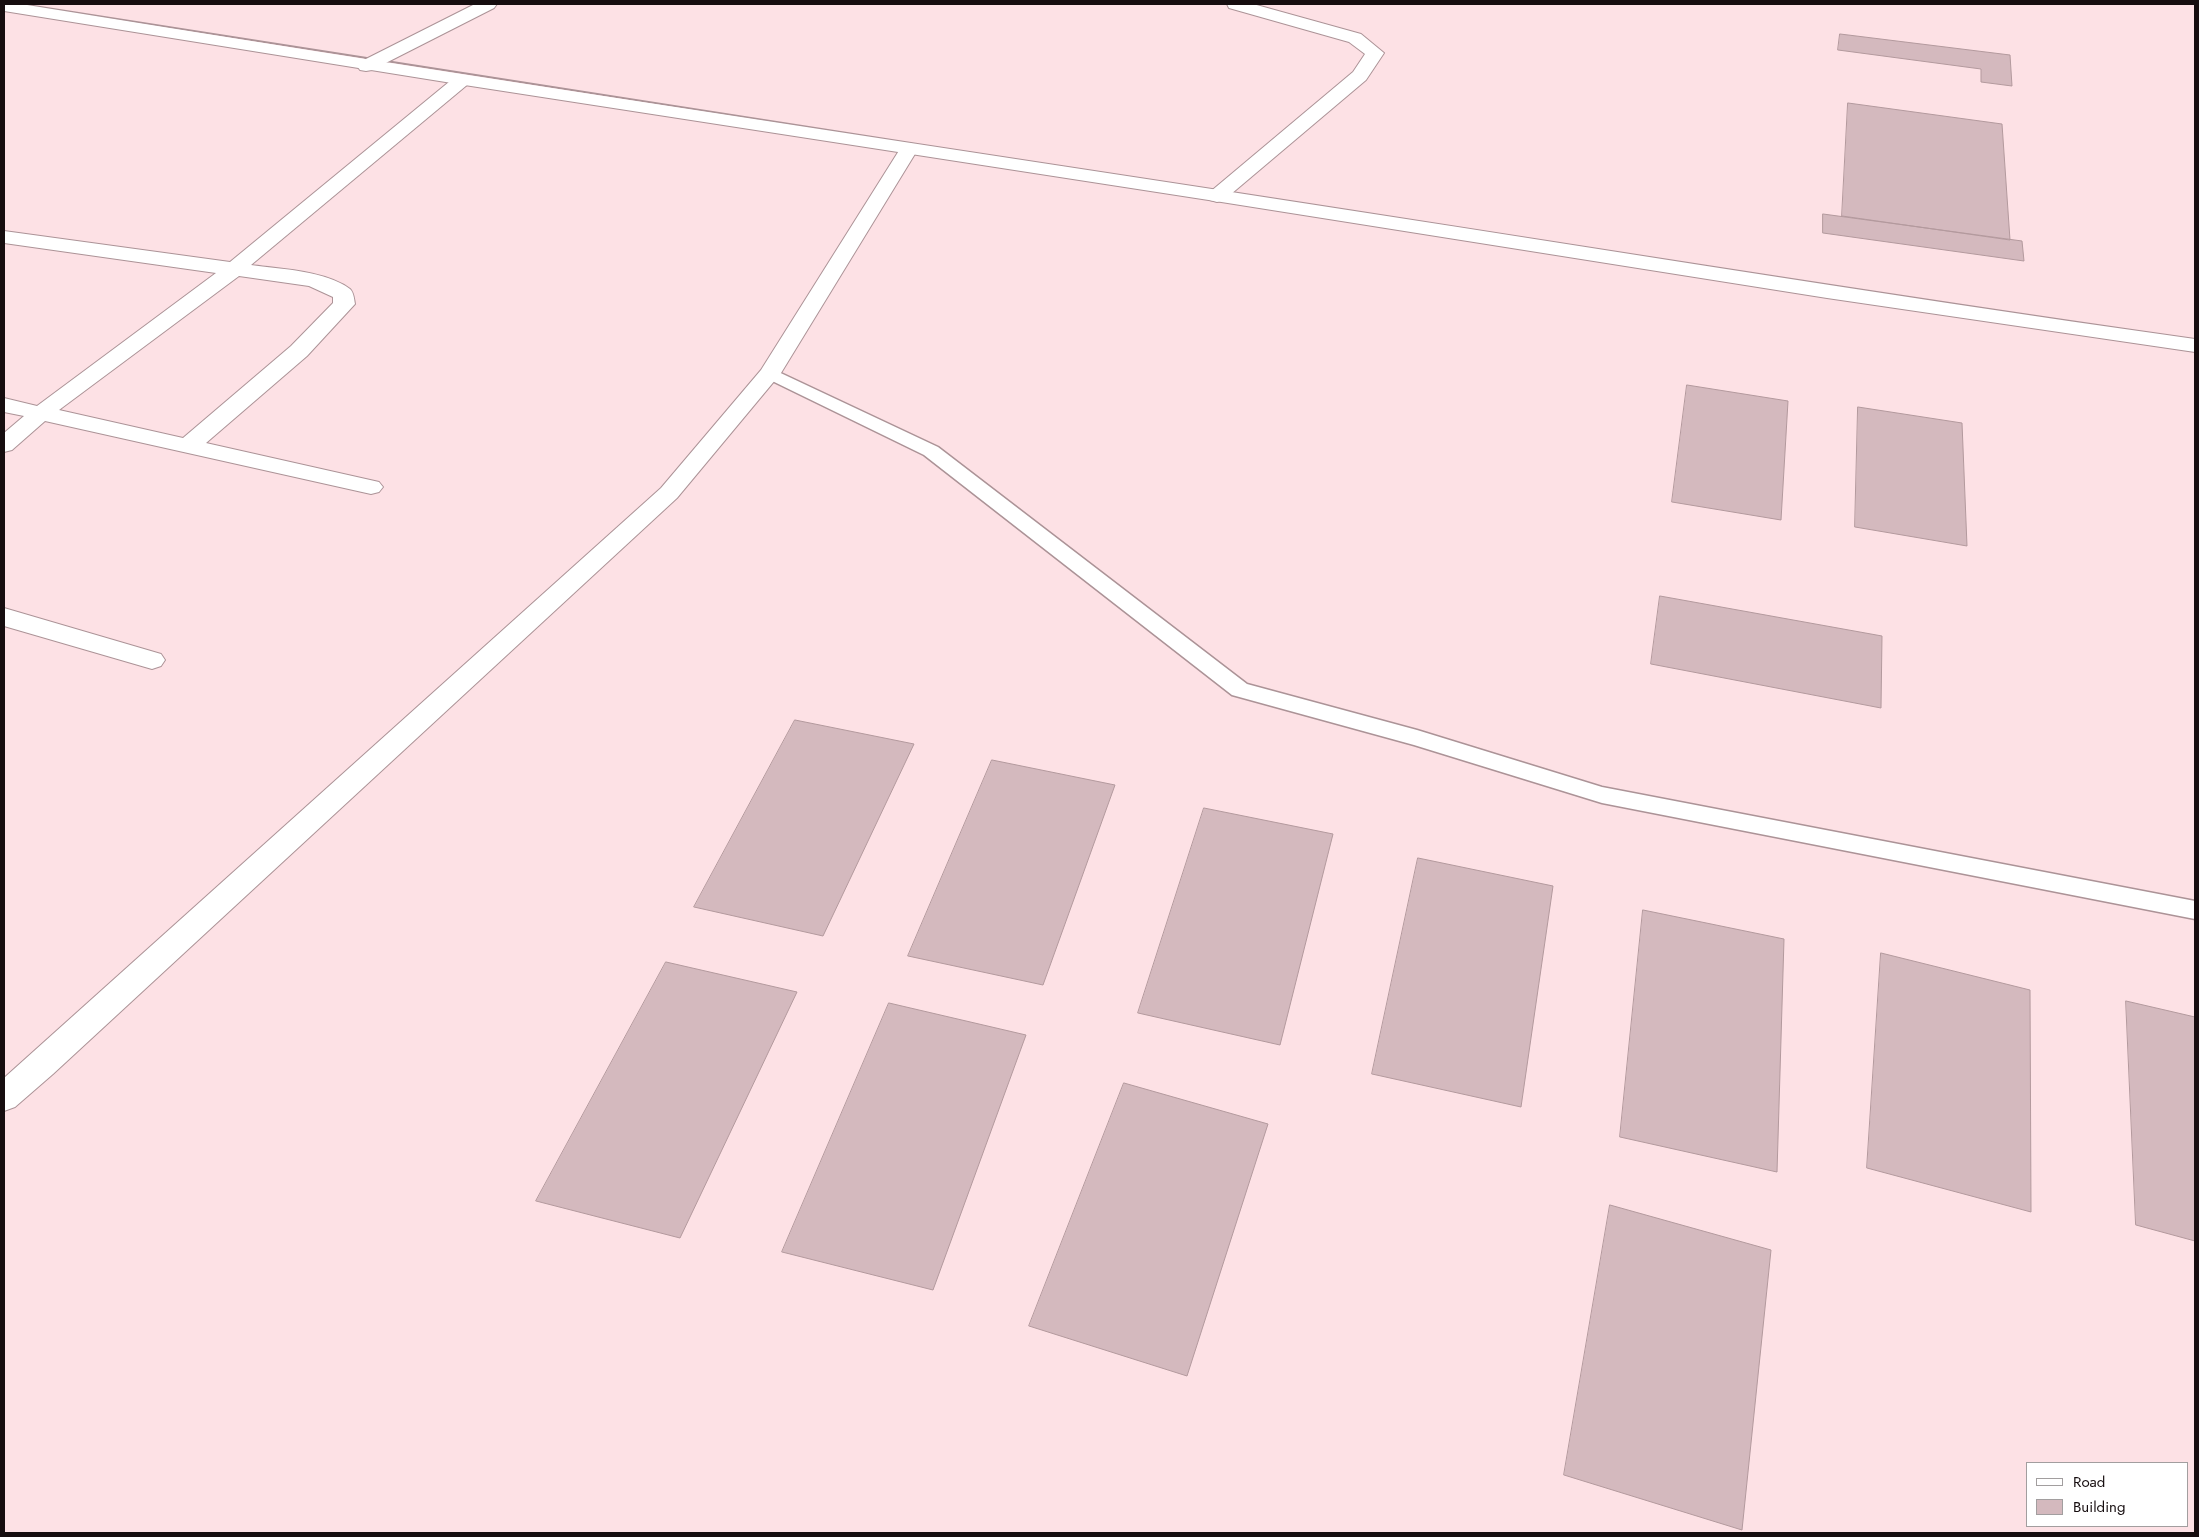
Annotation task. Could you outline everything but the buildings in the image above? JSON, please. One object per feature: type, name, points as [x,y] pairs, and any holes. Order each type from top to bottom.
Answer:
[{"type":"main road","points":[[366,66],[488,4]]},
{"type":"main road","points":[[1217,196],[1360,76],[1375,53],[1355,38],[1236,4]]},
{"type":"main road","points":[[4,6],[461,81],[1217,196],[2002,319],[2195,346]]},
{"type":"main road","points":[[4,445],[40,414],[233,270],[461,81]]},
{"type":"main road","points":[[4,1097],[57,1052],[668,493],[770,373],[908,149]]},
{"type":"main road","points":[[4,237],[314,280],[343,294],[344,304],[299,352],[188,446]]},
{"type":"main road","points":[[4,405],[371,487]]},
{"type":"main road","points":[[4,617],[152,660]]},
{"type":"lane","points":[[770,373],[930,451],[1240,690],[1417,738],[1602,795],[2195,910]]}]
